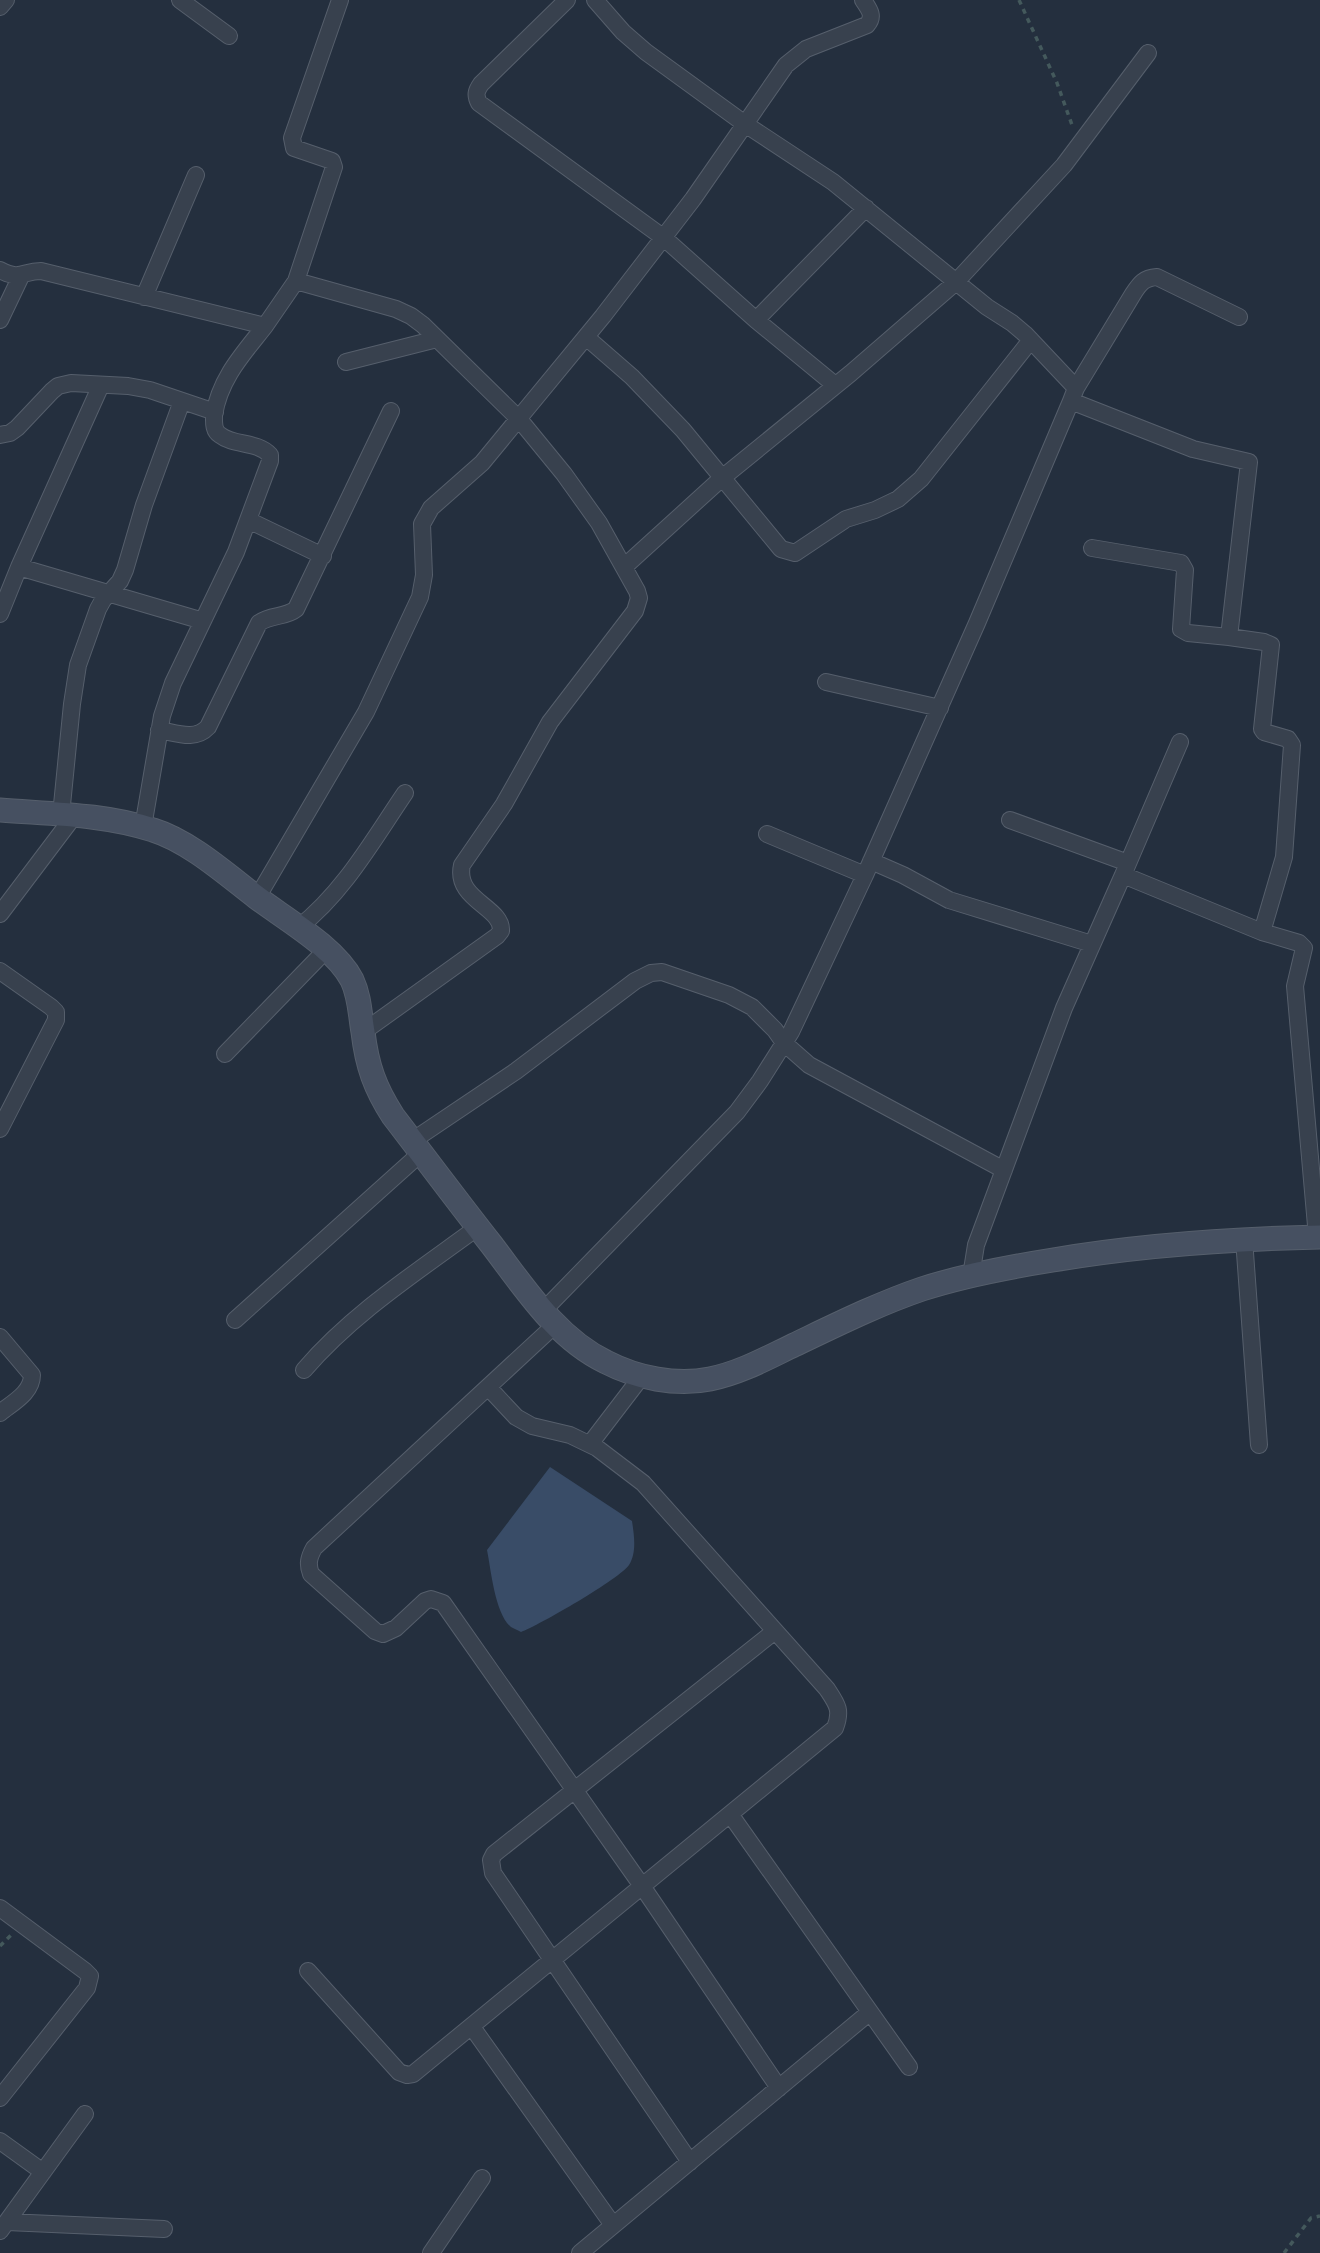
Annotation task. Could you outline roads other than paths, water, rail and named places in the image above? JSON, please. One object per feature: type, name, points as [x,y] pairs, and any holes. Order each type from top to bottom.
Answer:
[{"type":"street","points":[[0,7],[6,0]]},
{"type":"street","points":[[180,0],[229,36]]},
{"type":"street","points":[[143,827],[159,730],[173,683],[236,552],[270,461],[270,455],[262,448],[219,435],[214,428],[215,412],[223,381],[296,281],[334,166],[332,161],[326,158],[294,148],[292,138],[340,0]]},
{"type":"street","points":[[567,0],[481,84],[476,97],[486,108],[664,238],[756,320],[835,385]]},
{"type":"street","points":[[595,0],[638,45],[745,124],[833,182],[987,307],[1012,323],[1031,340],[1074,394],[1193,449],[1249,463],[1229,637]]},
{"type":"street","points":[[257,898],[366,712],[416,606],[423,586],[422,524],[431,508],[482,463],[586,337],[664,238],[786,65],[806,49],[867,25],[872,18],[863,0]]},
{"type":"street","points":[[624,567],[722,478],[956,282],[1064,164],[1148,53]]},
{"type":"street","points":[[144,297],[196,176]]},
{"type":"street","points":[[756,320],[866,208]]},
{"type":"street","points":[[0,270],[14,276],[41,271],[265,326]]},
{"type":"street","points":[[0,320],[21,276]]},
{"type":"street","points":[[779,2088],[642,1886],[443,1603],[431,1599],[425,1601],[396,1628],[383,1634],[375,1631],[312,1574],[309,1557],[314,1548],[488,1387],[737,1112],[784,1044],[940,708],[1074,394],[1140,284],[1148,278],[1157,277],[1239,317]]},
{"type":"street","points":[[296,281],[396,309],[411,316],[437,339],[519,419],[564,474],[599,523],[639,598],[635,611],[550,722],[504,804],[462,865],[460,874],[464,887],[500,922],[502,927],[498,936],[363,1032]]},
{"type":"street","points":[[586,337],[659,404],[683,430],[781,549],[795,553],[846,519],[898,499],[921,479],[1031,340]]},
{"type":"street","points":[[346,362],[437,339]]},
{"type":"street","points":[[0,435],[17,429],[58,386],[71,383],[128,386],[215,412]]},
{"type":"street","points":[[1,611],[101,385]]},
{"type":"street","points":[[0,914],[67,815],[72,704],[78,665],[97,609],[120,581],[125,570],[148,492],[182,401]]},
{"type":"street","points":[[159,730],[190,736],[202,733],[208,727],[260,623],[267,617],[290,614],[296,609],[391,411]]},
{"type":"street","points":[[248,520],[323,556]]},
{"type":"street","points":[[1092,548],[1181,563],[1185,570],[1181,629],[1188,633],[1271,645],[1262,729],[1288,739],[1292,745],[1284,857],[1262,932]]},
{"type":"street","points":[[19,567],[203,621]]},
{"type":"street","points":[[826,682],[940,708]]},
{"type":"street","points":[[971,1276],[976,1245],[1064,1008],[1180,743]]},
{"type":"street","points":[[298,928],[340,889],[405,793]]},
{"type":"street","points":[[0,810],[117,821],[155,830],[189,848],[326,950],[352,979],[360,1003],[369,1067],[377,1092],[549,1317],[578,1345],[606,1362],[642,1376],[677,1381],[709,1380],[739,1371],[847,1319],[923,1289],[997,1269],[1099,1252],[1212,1240],[1318,1237],[1295,986],[1304,948],[1300,943],[1262,932],[1010,820]]},
{"type":"street","points":[[767,834],[868,867],[903,874],[949,900],[1091,944]]},
{"type":"street","points":[[225,1054],[326,950]]},
{"type":"street","points":[[0,971],[51,1007],[56,1020],[0,1129]]},
{"type":"street","points":[[235,1320],[417,1147],[635,981],[652,973],[673,974],[741,1001],[765,1018],[784,1044],[810,1065],[1004,1170]]},
{"type":"street","points":[[304,1370],[350,1323],[478,1227]]},
{"type":"street","points":[[1244,1239],[1259,1445]]},
{"type":"street","points":[[0,1337],[32,1375],[32,1383],[27,1390],[0,1413]]},
{"type":"street","points":[[590,1444],[642,1376]]},
{"type":"street","points":[[308,1971],[398,2072],[407,2075],[419,2071],[835,1728],[840,1715],[837,1703],[827,1689],[643,1483],[590,1444],[570,1434],[531,1426],[516,1417],[488,1387]]},
{"type":"street","points":[[690,2162],[493,1873],[491,1860],[494,1854],[775,1631]]},
{"type":"street","points":[[730,1814],[909,2067]]},
{"type":"street","points":[[0,1908],[90,1976],[87,1988],[0,2098]]},
{"type":"street","points":[[580,2253],[870,2012]]},
{"type":"street","points":[[472,2027],[614,2225]]},
{"type":"street","points":[[4,2227],[85,2114]]},
{"type":"street","points":[[0,2141],[43,2172]]},
{"type":"street","points":[[431,2253],[482,2178]]},
{"type":"street","points":[[4,2227],[164,2229]]},
{"type":"water","points":[[550,1467],[632,1521],[633,1555],[629,1565],[611,1580],[561,1612],[521,1632],[511,1627],[501,1612],[494,1591],[487,1550]]}]
